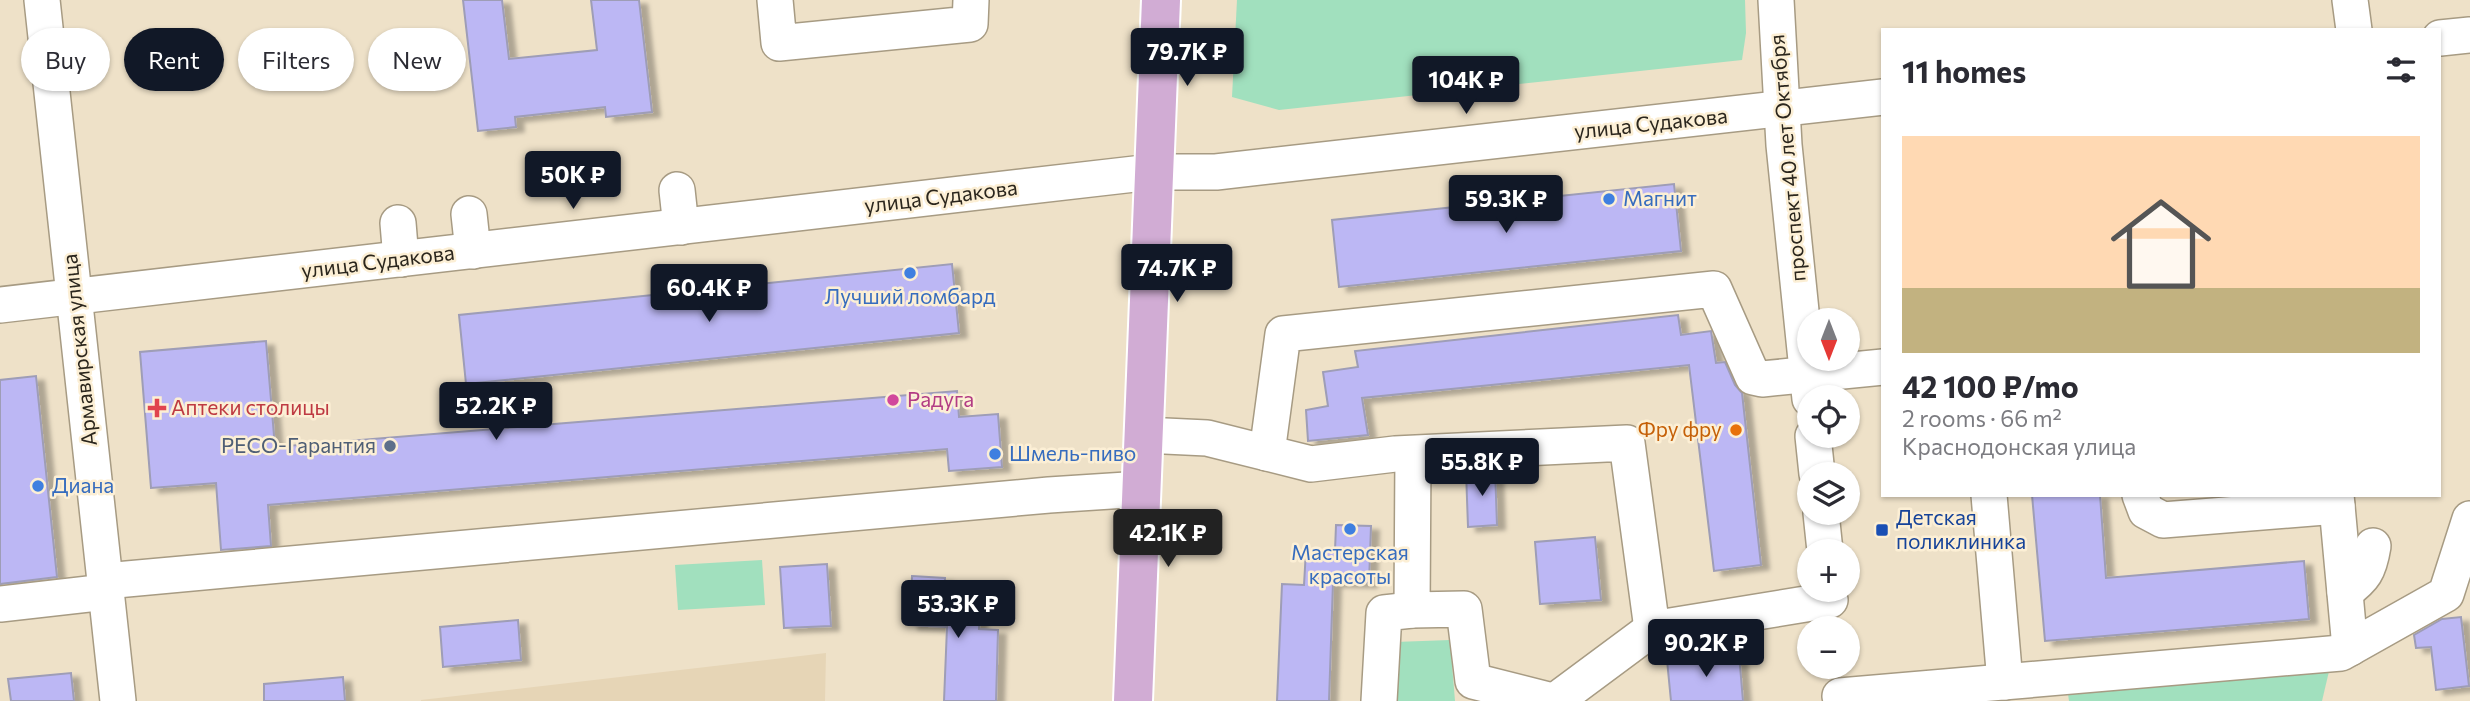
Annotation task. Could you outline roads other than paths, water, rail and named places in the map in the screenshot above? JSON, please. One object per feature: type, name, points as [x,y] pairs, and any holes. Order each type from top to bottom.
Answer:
[{"type":"main road","points":[[1133,701],[1152,172],[1161,0]]},
{"type":"street","name":"Армавирская улица","points":[[43,0],[118,701]]},
{"type":"street","points":[[775,0],[779,43],[970,24],[971,0]]},
{"type":"street","name":"проспект 40 лет Октября","points":[[1776,0],[1784,145],[1808,385]]},
{"type":"street","points":[[2350,0],[2354,28]]},
{"type":"street","points":[[2441,38],[2470,35]]},
{"type":"street","name":"улица Судакова","points":[[0,305],[1152,172],[1216,173],[1881,97]]},
{"type":"street","points":[[677,190],[681,227]]},
{"type":"street","points":[[469,214],[473,251]]},
{"type":"street","points":[[398,223],[401,259]]},
{"type":"street","points":[[1267,453],[1283,334],[1714,289],[1753,377],[1797,385]]},
{"type":"street","points":[[1816,385],[1881,368]]},
{"type":"street","points":[[1144,435],[1207,438],[1311,464],[1413,454],[1627,443],[1652,628]]},
{"type":"street","points":[[1412,610],[1413,454]]},
{"type":"street","points":[[0,604],[106,586],[1049,495],[1142,489]]},
{"type":"street","points":[[1989,497],[2005,682]]},
{"type":"street","points":[[2141,497],[2146,511],[2163,520],[2337,501],[2350,648]]},
{"type":"street","points":[[1839,688],[2005,682],[2341,653],[2446,594],[2470,519]]},
{"type":"street","points":[[2345,592],[2366,573],[2372,546]]},
{"type":"street","points":[[1379,701],[1384,613],[1464,608],[1473,681],[1553,701],[1652,628],[1830,606]]},
{"type":"place","name":"Магнит","points":[[1609,199]]},
{"type":"place","name":"Лучший ломбард","points":[[910,273]]},
{"type":"place","name":"Радуга","points":[[893,400]]},
{"type":"place","name":"Аптеки столицы","points":[[157,408]]},
{"type":"place","name":"Фру фру","points":[[1736,430]]},
{"type":"place","name":"РЕСО-Гарантия","points":[[390,446]]},
{"type":"place","name":"Шмель-пиво","points":[[995,454]]},
{"type":"place","name":"Диана","points":[[38,486]]},
{"type":"place","name":"Мастерская красоты","points":[[1350,529]]},
{"type":"place","name":"Детская поликлиника","points":[[1882,530]]}]
